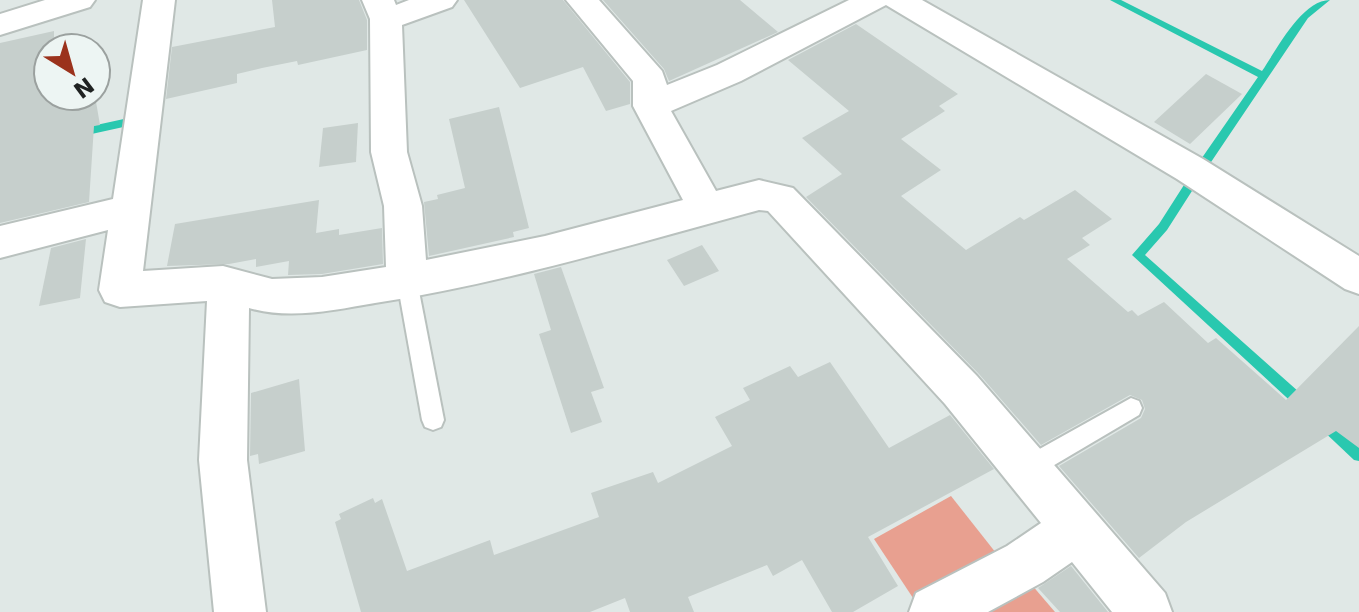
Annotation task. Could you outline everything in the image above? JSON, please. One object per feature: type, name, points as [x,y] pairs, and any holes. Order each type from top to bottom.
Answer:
[{"type":"street","points":[[0,25],[79,0]]},
{"type":"street","points":[[407,281],[403,206],[389,152],[382,10],[441,0]]},
{"type":"street","points":[[582,0],[650,79],[651,106],[707,210]]},
{"type":"street","points":[[651,106],[729,73],[874,0]]},
{"type":"street","points":[[899,0],[1353,263]]},
{"type":"street","points":[[166,1],[128,210],[120,290],[229,284],[272,297],[322,294],[407,281],[545,252],[759,195],[779,198],[961,390],[1146,612]]},
{"type":"street","points":[[0,242],[128,210]]},
{"type":"street","points":[[229,284],[223,460],[240,612]]},
{"type":"street","points":[[935,612],[1025,564],[1076,529]]},
{"type":"lane","points":[[407,281],[433,420]]},
{"type":"lane","points":[[1026,469],[1131,408]]},
{"type":"shaded area","points":[[951,496],[996,553],[913,598],[874,539]]},
{"type":"shaded area","points":[[1025,577],[1055,612],[963,612]]},
{"type":"building","points":[[272,0],[359,0],[367,20],[367,50],[237,74],[237,83],[166,99],[172,47],[275,27]]},
{"type":"building","points":[[464,0],[563,0],[630,82],[630,104],[606,111],[583,67],[520,88]]},
{"type":"building","points":[[603,0],[740,0],[778,32],[669,81],[664,69]]},
{"type":"building","points":[[856,24],[958,94],[939,106],[945,111],[901,139],[941,170],[901,196],[966,250],[1020,217],[1024,220],[1075,190],[1112,219],[1082,238],[1090,245],[1067,259],[1128,312],[1132,310],[1138,316],[1164,302],[1208,343],[1216,338],[1286,400],[1359,326],[1359,448],[1336,431],[1186,522],[1139,558],[1059,466],[1141,418],[1145,409],[1142,400],[1130,395],[1041,445],[979,374],[806,197],[842,174],[802,138],[849,111],[788,60]]},
{"type":"building","points":[[32,36],[32,112],[98,112],[100,125],[94,126],[89,202],[0,223],[0,43]]},
{"type":"building","points":[[1206,74],[1242,94],[1190,144],[1154,122]]},
{"type":"building","points":[[499,107],[529,228],[513,232],[514,237],[429,256],[424,202],[438,199],[437,195],[465,188],[449,119]]},
{"type":"building","points":[[358,123],[356,162],[319,167],[323,128]]},
{"type":"building","points":[[319,200],[316,233],[339,229],[339,235],[382,228],[383,264],[322,274],[288,275],[289,261],[256,267],[256,259],[229,264],[167,266],[175,224]]},
{"type":"building","points":[[86,239],[80,298],[39,306],[51,248]]},
{"type":"building","points":[[702,245],[719,271],[684,286],[667,260]]},
{"type":"building","points":[[561,267],[604,388],[591,392],[602,422],[571,433],[539,334],[551,330],[534,274]]},
{"type":"building","points":[[830,362],[889,448],[950,415],[994,469],[868,537],[898,586],[853,612],[832,612],[802,560],[773,576],[767,565],[688,597],[694,612],[630,612],[625,598],[590,612],[361,612],[335,522],[341,519],[339,514],[373,498],[375,503],[382,499],[407,571],[490,540],[494,555],[599,517],[591,493],[653,472],[658,483],[732,446],[715,417],[750,400],[743,388],[790,366],[798,377]]},
{"type":"building","points":[[299,379],[305,451],[259,464],[258,454],[250,456],[251,393]]},
{"type":"building","points":[[1071,566],[1108,612],[1060,612],[1038,588]]},
{"type":"waterway","points":[[1114,0],[1264,76]]},
{"type":"waterway","points":[[1264,76],[1305,16],[1326,0]]},
{"type":"waterway","points":[[1201,168],[1264,76]]},
{"type":"waterway","points":[[78,133],[133,121]]},
{"type":"waterway","points":[[1195,177],[1163,227],[1138,255],[1303,404]]},
{"type":"waterway","points":[[1323,422],[1359,455]]}]
